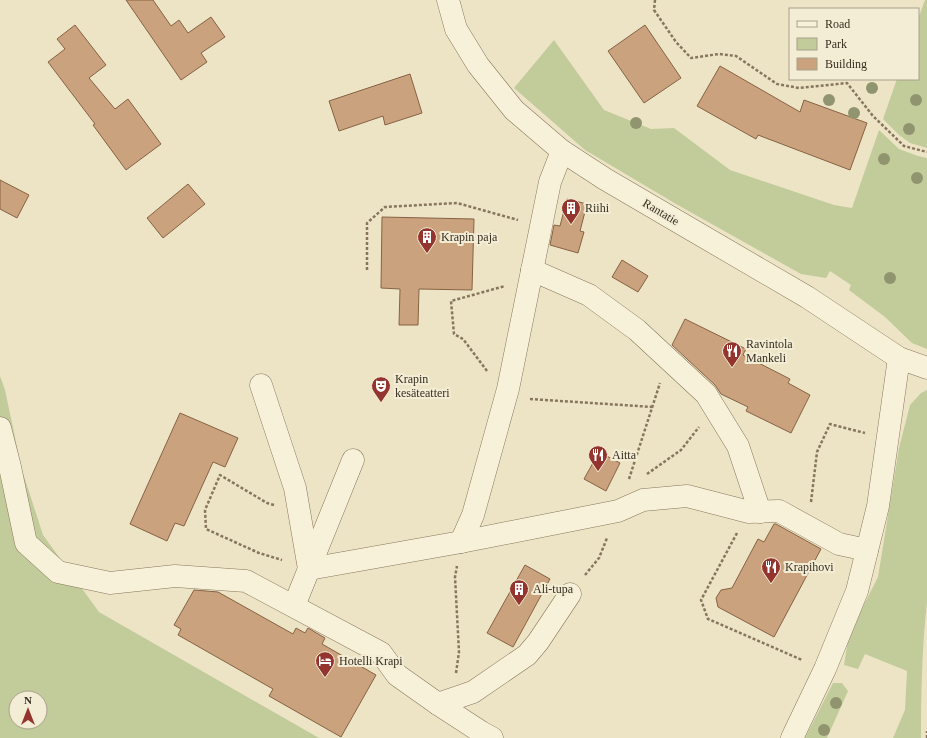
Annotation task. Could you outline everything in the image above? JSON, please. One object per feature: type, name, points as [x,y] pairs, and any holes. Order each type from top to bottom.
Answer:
[{"type":"street","name":"Rantatie","points":[[448,0],[456,29],[478,64],[514,110],[562,151],[692,230],[807,297],[900,358],[927,368]]},
{"type":"street","points":[[461,542],[473,515],[507,393],[550,182],[562,151]]},
{"type":"street","points":[[531,274],[589,296],[637,330],[706,394],[738,446],[754,512]]},
{"type":"street","points":[[792,738],[825,669],[858,591],[878,506],[900,358]]},
{"type":"street","points":[[261,385],[295,488],[309,569]]},
{"type":"street","points":[[0,428],[26,543],[58,572],[110,583],[176,576],[246,581],[381,653],[397,675],[445,701],[481,732],[492,738]]},
{"type":"street","points":[[294,606],[353,460]]},
{"type":"street","points":[[309,569],[618,512],[643,500],[687,496],[754,512],[779,512],[839,544],[867,550]]},
{"type":"street","points":[[445,701],[473,692],[526,655],[538,642],[570,594]]},
{"type":"path","points":[[655,0],[654,10],[676,42],[691,58],[719,54],[736,56],[777,84],[799,88],[847,83],[873,116],[904,146],[927,152]]},
{"type":"path","points":[[367,270],[366,223],[385,207],[457,203],[541,227]]},
{"type":"path","points":[[531,274],[451,302],[454,334],[463,340],[494,380],[507,393],[653,407]]},
{"type":"path","points":[[643,477],[681,450],[714,408]]},
{"type":"path","points":[[808,527],[817,452],[830,424],[888,438]]},
{"type":"path","points":[[299,513],[267,503],[220,475],[205,510],[206,529],[259,553],[309,569]]},
{"type":"path","points":[[629,478],[636,478]]},
{"type":"path","points":[[754,512],[701,600],[708,620],[825,669]]},
{"type":"path","points":[[445,701],[459,652],[455,577],[461,542]]},
{"type":"path","points":[[927,732],[927,738]]},
{"type":"green space","points":[[925,0],[927,0],[927,148],[910,143],[899,135],[883,119],[897,80],[919,80],[919,16]]},
{"type":"green space","points":[[554,40],[604,110],[651,129],[674,128],[730,170],[834,205],[852,208],[879,130],[899,149],[927,158],[927,349],[912,343],[885,317],[849,290],[851,285],[830,271],[826,278],[801,274],[676,204],[585,150],[514,88]]},
{"type":"green space","points":[[0,376],[5,390],[22,470],[43,535],[99,612],[319,738],[0,738]]},
{"type":"green space","points":[[927,390],[927,602],[922,670],[921,738],[893,738],[905,710],[907,671],[865,654],[858,669],[844,665],[849,634],[878,577],[899,448],[910,405],[921,393]]},
{"type":"green space","points":[[833,683],[842,683],[848,691],[827,738],[805,738]]},
{"type":"building","points":[[126,0],[153,0],[171,26],[179,20],[188,33],[211,17],[225,37],[201,53],[207,62],[181,80]]},
{"type":"building","points":[[75,25],[106,65],[89,78],[115,109],[128,99],[161,144],[126,170],[93,125],[95,124],[48,62],[65,49],[57,39]]},
{"type":"building","points":[[645,25],[681,78],[644,103],[608,51]]},
{"type":"building","points":[[720,66],[800,112],[804,100],[867,123],[850,170],[758,135],[756,139],[697,106]]},
{"type":"building","points":[[410,74],[422,113],[385,125],[383,116],[339,131],[329,101]]},
{"type":"building","points":[[0,180],[29,195],[17,218],[0,209]]},
{"type":"building","points":[[188,184],[205,204],[163,238],[147,218]]},
{"type":"building","name":"Riihi","points":[[567,199],[587,204],[580,231],[584,232],[578,253],[550,245],[554,225],[560,226]]},
{"type":"building","name":"Krapin paja","points":[[382,217],[474,219],[472,290],[419,289],[418,325],[399,325],[400,289],[381,288]]},
{"type":"building","points":[[622,260],[648,276],[638,292],[612,277]]},
{"type":"building","name":"Ravintola Mankeli","points":[[685,319],[746,349],[743,355],[790,379],[788,383],[810,395],[791,433],[746,411],[748,407],[721,394],[715,385],[672,345]]},
{"type":"building","points":[[180,413],[238,438],[225,467],[213,462],[184,526],[175,523],[167,541],[130,524]]},
{"type":"building","points":[[599,452],[620,463],[606,491],[584,479]]},
{"type":"building","points":[[774,524],[821,549],[774,637],[718,607],[716,598],[721,590],[732,588],[758,539],[764,542]]},
{"type":"building","name":"Ali-tupa","points":[[525,565],[550,579],[513,647],[487,633]]},
{"type":"building","points":[[194,590],[218,592],[293,634],[296,628],[305,633],[308,628],[325,638],[322,644],[376,675],[341,737],[269,696],[273,689],[178,635],[181,629],[174,625]]},
{"type":"place","name":"Riihi","points":[[571,225]]},
{"type":"place","name":"Krapin paja","points":[[427,254]]},
{"type":"place","name":"Ravintola Mankeli","points":[[732,368]]},
{"type":"place","name":"Krapin kesäteatteri","points":[[381,403]]},
{"type":"place","name":"Aitta","points":[[598,472]]},
{"type":"place","name":"Krapihovi","points":[[771,584]]},
{"type":"place","name":"Ali-tupa","points":[[519,606]]},
{"type":"place","name":"Hotelli Krapi","points":[[325,678]]}]
